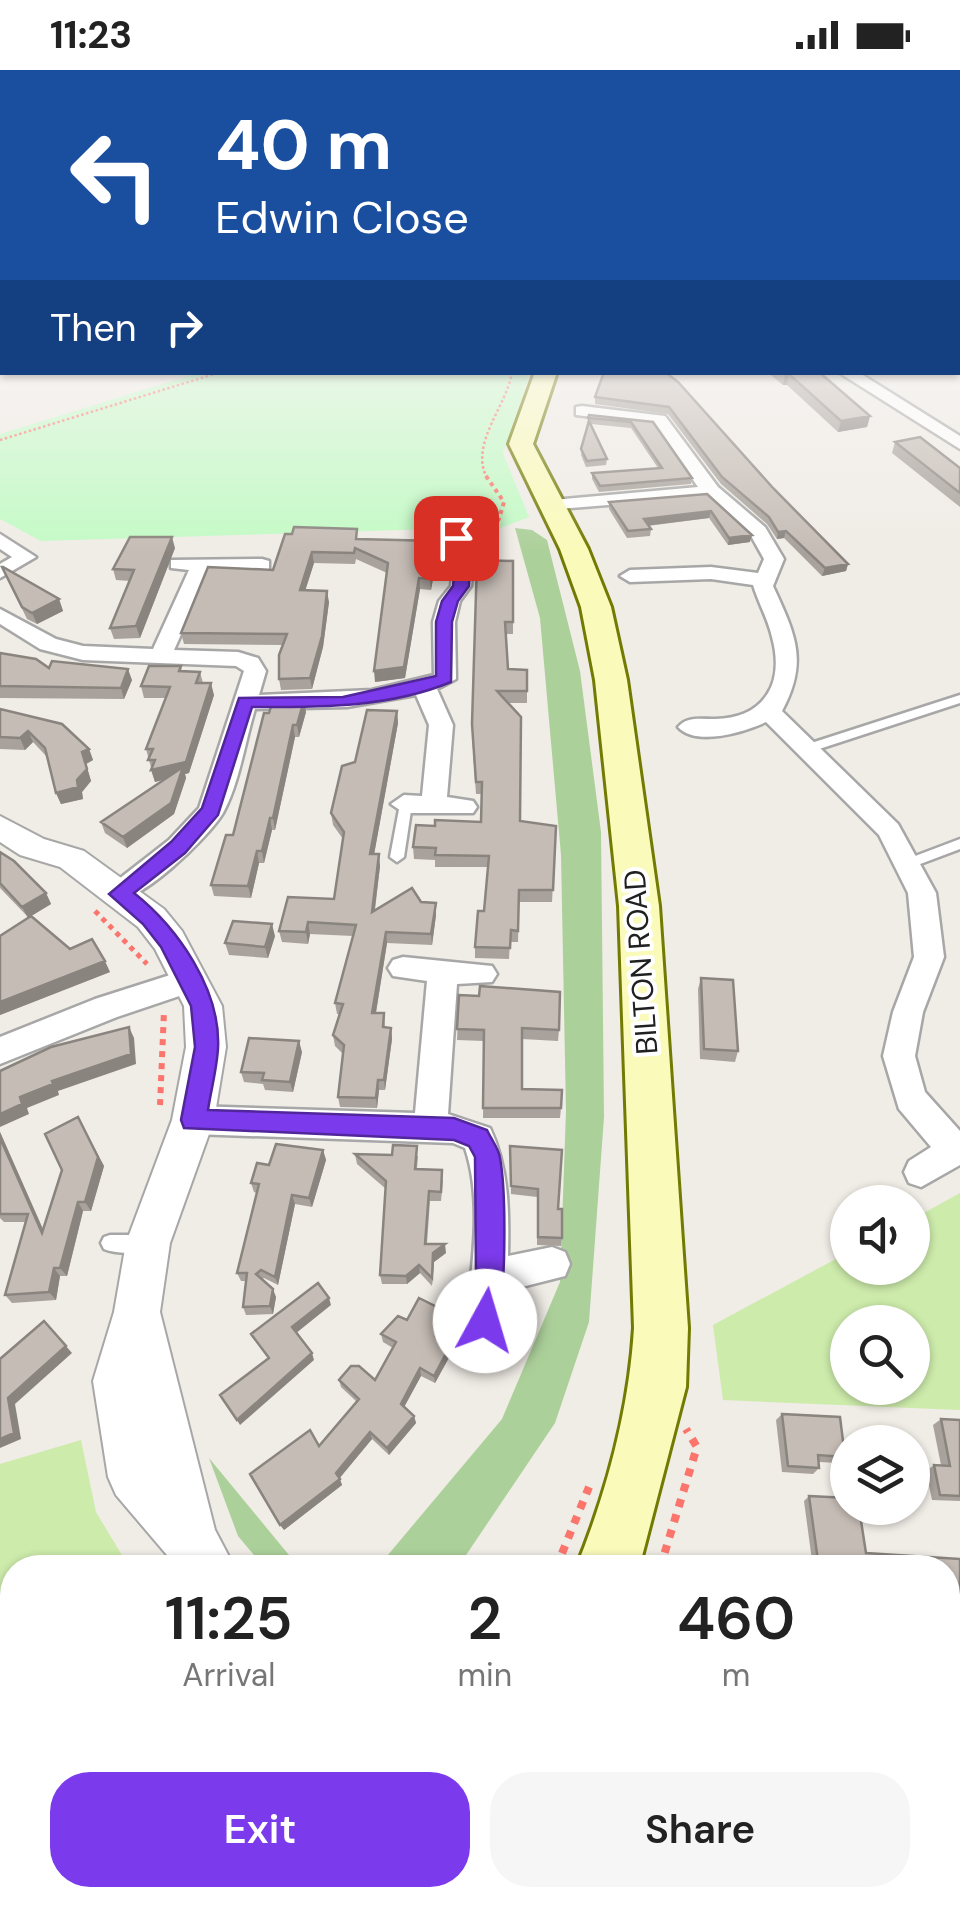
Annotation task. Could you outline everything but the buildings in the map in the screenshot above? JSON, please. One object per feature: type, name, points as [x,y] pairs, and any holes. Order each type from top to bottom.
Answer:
[{"type":"main road","name":"BILTON ROAD","points":[[543,382],[521,444],[574,549],[596,606],[611,680],[639,906],[661,1328],[658,1386],[612,1555]]},
{"type":"street","points":[[861,382],[960,444]]},
{"type":"street","points":[[581,411],[659,420],[711,492],[758,531],[774,560],[763,586],[788,645],[789,667],[781,694],[769,712],[736,726],[690,727]]},
{"type":"street","points":[[553,506],[711,492]]},
{"type":"street","points":[[0,540],[26,557],[0,572]]},
{"type":"street","points":[[245,702],[343,702],[424,687],[445,679],[444,622],[450,601],[461,586],[463,565],[475,547]]},
{"type":"street","points":[[178,564],[262,566]]},
{"type":"street","points":[[161,656],[202,565]]},
{"type":"street","points":[[628,576],[711,573],[766,580]]},
{"type":"street","points":[[0,615],[48,644],[82,653],[238,659],[250,663],[254,670],[211,810],[178,848],[120,894]]},
{"type":"street","points":[[424,687],[440,725],[434,805]]},
{"type":"street","points":[[769,712],[889,830],[922,893],[930,957],[908,1012],[900,1056],[911,1099],[957,1148],[921,1172]]},
{"type":"street","points":[[405,804],[464,807]]},
{"type":"street","points":[[0,827],[32,847],[72,859],[151,918],[192,980],[203,1006],[206,1047],[193,1120],[129,1243],[138,1312],[117,1381],[134,1477],[200,1554]]},
{"type":"street","points":[[403,968],[482,974]]},
{"type":"street","points":[[430,1128],[444,970]]},
{"type":"street","points":[[0,1052],[106,1008],[192,980]]},
{"type":"street","points":[[193,1120],[454,1129],[478,1138],[488,1156],[490,1277],[485,1321]]},
{"type":"street","points":[[490,1277],[552,1264]]},
{"type":"lane","points":[[806,749],[960,700]]},
{"type":"lane","points":[[398,856],[405,804]]},
{"type":"lane","points":[[907,864],[960,844]]},
{"type":"path","points":[[0,440],[190,382]]},
{"type":"path","points":[[475,547],[499,520],[504,502],[483,471],[483,457],[486,436],[509,400],[511,382]]},
{"type":"green space","points":[[170,382],[527,382],[503,453],[529,517],[498,529],[481,545],[435,529],[41,541],[0,519],[0,434]]},
{"type":"green space","points":[[515,528],[532,530],[547,540],[580,671],[601,832],[604,1117],[589,1322],[555,1423],[466,1555],[388,1555],[502,1419],[560,1282],[566,1111],[561,855],[540,618]]},
{"type":"green space","points":[[960,1193],[960,1410],[842,1405],[930,1405],[930,1305],[830,1305],[830,1405],[723,1400],[713,1325],[830,1262],[830,1285],[930,1285],[930,1210]]},
{"type":"green space","points":[[81,1440],[96,1512],[122,1555],[0,1555],[0,1464]]},
{"type":"green space","points":[[209,1458],[289,1555],[254,1555],[238,1536]]},
{"type":"route","points":[[456,538],[474,549],[463,565],[461,586],[450,601],[444,622],[445,679],[424,687],[343,702],[245,702],[211,810],[178,848],[120,894],[151,918],[169,942],[203,1006],[206,1047],[193,1120],[454,1129],[478,1138],[488,1156],[490,1277],[485,1321]]}]
